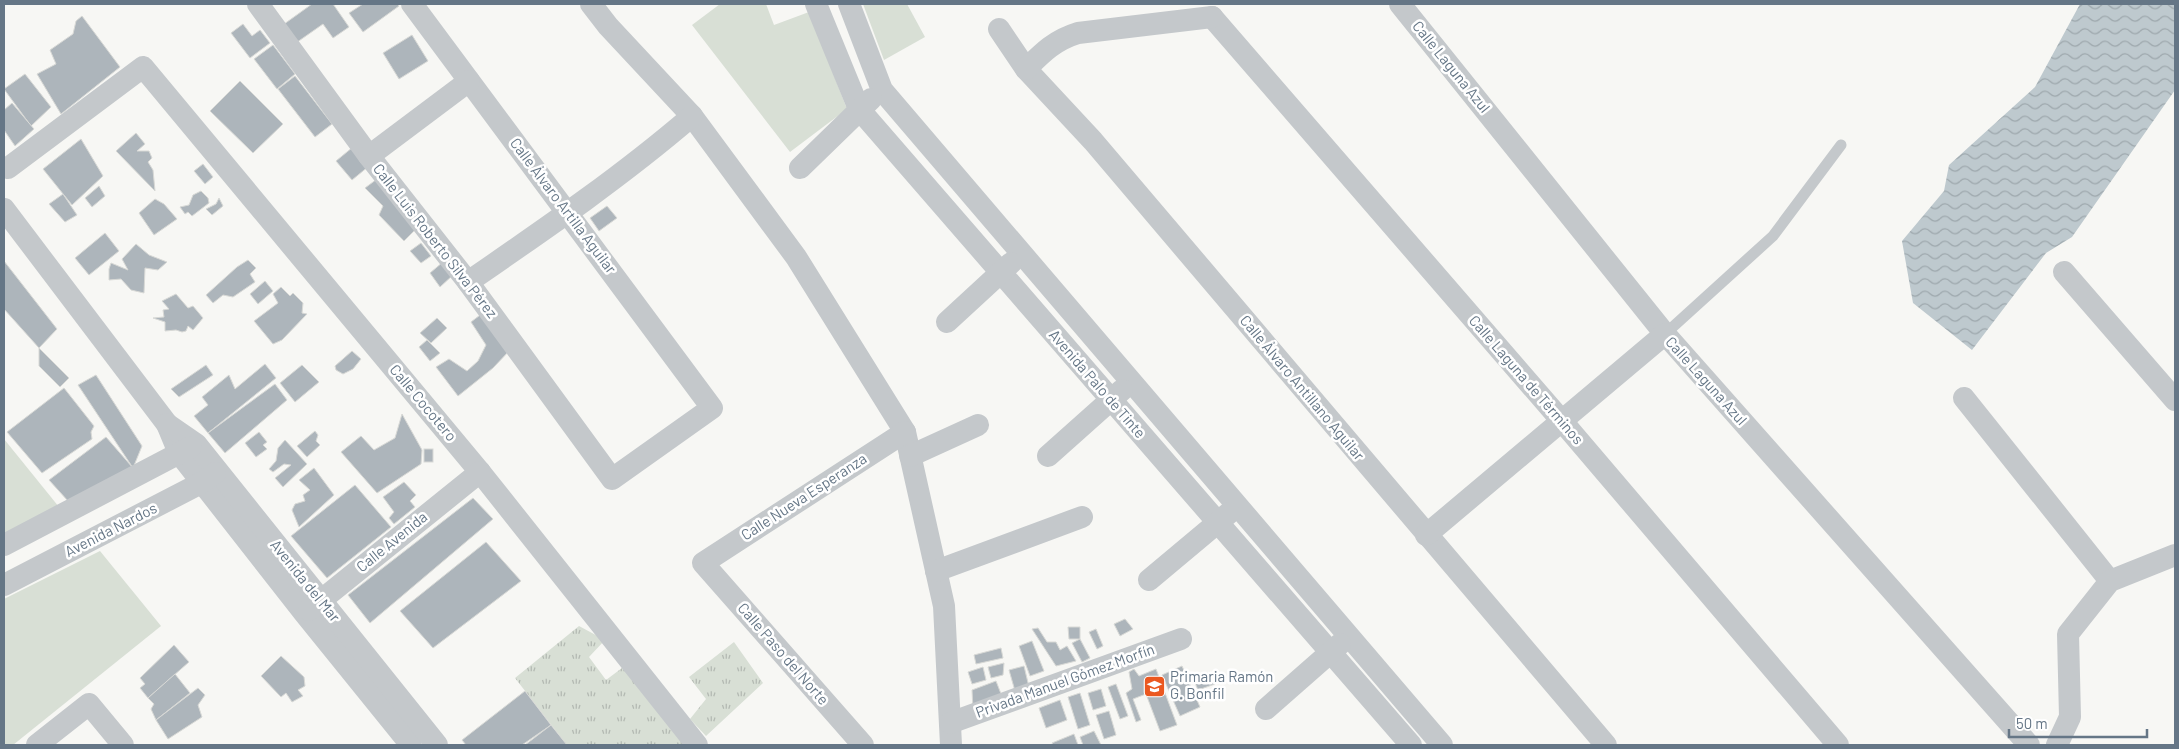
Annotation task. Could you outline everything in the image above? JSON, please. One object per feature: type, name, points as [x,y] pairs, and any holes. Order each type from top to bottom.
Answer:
[{"type":"street","name":"Calle Luis Roberto Silva Pérez","points":[[258,4],[369,156],[468,282],[612,479]]},
{"type":"street","name":"Calle Álvaro Artilla Aguilar","points":[[412,4],[712,408],[612,479]]},
{"type":"street","points":[[591,4],[608,26],[692,116],[796,257],[905,432],[944,606],[951,745]]},
{"type":"street","name":"Avenida Palo de Tinte","points":[[816,4],[859,109],[1410,745]]},
{"type":"street","name":"Avenida Palo de Tinte","points":[[849,4],[882,90],[1020,254],[1442,745]]},
{"type":"street","name":"Calle Laguna Azul","points":[[1400,4],[1665,334],[2029,745]]},
{"type":"street","points":[[1026,69],[1049,46],[1063,38],[1078,33],[1216,10]]},
{"type":"street","name":"Calle Laguna de Términos","points":[[1216,10],[1561,420],[1838,745]]},
{"type":"street","name":"Calle Álvaro Antillano Aguilar","points":[[999,29],[1026,69],[1093,140],[1606,745]]},
{"type":"street","name":"Calle Cocotero","points":[[8,168],[143,67],[480,472],[696,745]]},
{"type":"street","points":[[369,156],[469,81]]},
{"type":"street","points":[[800,168],[859,109],[882,90]]},
{"type":"street","points":[[468,282],[569,213],[637,163],[692,116]]},
{"type":"street","name":"Avenida del Mar","points":[[4,209],[167,424],[313,608],[411,745]]},
{"type":"street","points":[[947,322],[1020,254]]},
{"type":"street","points":[[2064,272],[2175,400]]},
{"type":"street","points":[[1426,535],[1665,334]]},
{"type":"street","points":[[1048,456],[1130,382]]},
{"type":"street","points":[[1964,398],[2110,581]]},
{"type":"street","points":[[910,456],[978,425]]},
{"type":"street","name":"Calle Nueva Esperanza","points":[[703,563],[905,432]]},
{"type":"street","points":[[4,545],[188,449]]},
{"type":"street","name":"Calle Avenida","points":[[313,608],[480,472]]},
{"type":"street","name":"Avenida Nardos","points":[[4,585],[210,477]]},
{"type":"street","points":[[1149,580],[1236,506]]},
{"type":"street","points":[[936,572],[1082,517]]},
{"type":"street","points":[[2057,745],[2070,717],[2068,634],[2110,581],[2175,555]]},
{"type":"street","name":"Calle Paso del Norte","points":[[703,563],[863,745]]},
{"type":"street","name":"Avenida del Mar","points":[[313,608],[437,745]]},
{"type":"street","points":[[1266,709],[1348,636]]},
{"type":"street","name":"Privada Manuel Gómez Morfín","points":[[950,723],[1180,639]]},
{"type":"street","points":[[37,745],[89,704],[123,745]]},
{"type":"lane","points":[[1665,334],[1773,236],[1841,145]]},
{"type":"green space","points":[[720,4],[766,4],[774,25],[809,12],[847,109],[790,152],[692,25]]},
{"type":"green space","points":[[863,4],[907,4],[925,37],[884,60]]},
{"type":"green space","points":[[4,439],[59,507],[4,536]]},
{"type":"green space","points":[[100,551],[161,626],[13,745],[4,745],[4,599]]},
{"type":"green space","points":[[579,626],[605,640],[589,657],[606,680],[626,665],[687,745],[567,745],[515,678]]},
{"type":"green space","points":[[734,642],[763,683],[706,736],[690,719],[706,699],[689,677]]},
{"type":"water","points":[[2080,4],[2175,4],[2175,90],[2072,237],[2046,253],[1972,350],[1913,303],[1902,241],[1944,191],[1949,165],[2035,87]]},
{"type":"building","points":[[312,4],[333,4],[349,27],[333,38],[323,24],[293,45],[280,27]]},
{"type":"building","points":[[363,4],[397,4],[399,6],[363,32],[349,13]]},
{"type":"building","points":[[82,16],[120,67],[61,114],[37,74],[56,64],[50,50],[73,34],[76,21]]},
{"type":"building","points":[[243,24],[252,36],[260,30],[270,43],[250,58],[231,33]]},
{"type":"building","points":[[412,35],[428,61],[399,79],[383,53]]},
{"type":"building","points":[[273,45],[295,74],[277,89],[254,59]]},
{"type":"building","points":[[25,74],[51,107],[31,126],[4,89]]},
{"type":"building","points":[[295,76],[332,124],[315,137],[278,89]]},
{"type":"building","points":[[240,81],[283,124],[253,153],[210,111]]},
{"type":"building","points":[[12,103],[34,129],[15,146],[4,130],[4,110]]},
{"type":"building","points":[[136,133],[145,144],[137,151],[149,151],[152,158],[148,162],[153,170],[155,191],[116,151]]},
{"type":"building","points":[[81,139],[103,176],[72,205],[43,169]]},
{"type":"building","points":[[353,147],[369,166],[352,180],[336,161]]},
{"type":"building","points":[[203,164],[213,177],[205,184],[194,171]]},
{"type":"building","points":[[381,176],[416,229],[404,241],[379,215],[383,206],[365,188]]},
{"type":"building","points":[[99,186],[105,196],[92,207],[85,198]]},
{"type":"building","points":[[201,191],[208,198],[209,203],[192,216],[188,212],[185,214],[180,207],[189,205],[193,195]]},
{"type":"building","points":[[63,194],[77,215],[65,222],[49,204]]},
{"type":"building","points":[[219,198],[223,206],[212,215],[206,209],[216,204]]},
{"type":"building","points":[[155,199],[164,204],[177,219],[154,235],[139,213]]},
{"type":"building","points":[[607,206],[617,218],[599,231],[590,218]]},
{"type":"building","points":[[105,233],[119,251],[89,275],[75,258]]},
{"type":"building","points":[[421,243],[431,256],[421,263],[410,251]]},
{"type":"building","points":[[136,244],[149,255],[167,262],[158,270],[145,268],[144,293],[131,290],[121,279],[109,280],[111,263],[128,270],[122,259]]},
{"type":"building","points":[[248,260],[256,268],[250,274],[255,282],[233,297],[223,295],[213,303],[206,295],[237,267]]},
{"type":"building","points":[[4,261],[57,329],[39,348],[4,309]]},
{"type":"building","points":[[443,262],[453,275],[440,287],[430,273]]},
{"type":"building","points":[[265,281],[273,291],[258,304],[250,294]]},
{"type":"building","points":[[281,287],[290,296],[293,293],[303,303],[302,313],[307,314],[282,340],[273,344],[254,321],[278,303],[273,294]]},
{"type":"building","points":[[176,294],[188,308],[193,306],[203,318],[193,330],[188,326],[186,331],[182,332],[176,330],[165,331],[165,322],[153,318],[164,317],[163,310],[169,309],[162,301]]},
{"type":"building","points":[[484,312],[511,349],[493,368],[458,396],[436,367],[449,359],[467,371],[478,361],[486,345],[471,322]]},
{"type":"building","points":[[437,318],[447,328],[431,343],[420,333]]},
{"type":"building","points":[[427,340],[440,353],[430,361],[419,347]]},
{"type":"building","points":[[39,348],[69,378],[60,387],[39,366]]},
{"type":"building","points":[[352,351],[361,359],[353,369],[343,374],[336,370],[335,366]]},
{"type":"building","points":[[265,364],[276,378],[208,433],[194,416],[208,405],[202,397],[229,375],[235,389]]},
{"type":"building","points":[[206,365],[213,375],[179,397],[171,389]]},
{"type":"building","points":[[302,365],[319,382],[295,402],[280,383]]},
{"type":"building","points":[[96,375],[142,446],[133,468],[78,385]]},
{"type":"building","points":[[275,384],[287,400],[225,453],[208,433]]},
{"type":"building","points":[[64,388],[94,426],[91,432],[92,439],[42,473],[7,432]]},
{"type":"building","points":[[402,414],[422,450],[421,464],[377,493],[341,452],[361,436],[374,450],[395,438]]},
{"type":"building","points":[[315,431],[318,435],[316,441],[320,445],[307,457],[297,446]]},
{"type":"building","points":[[259,432],[267,442],[263,445],[267,449],[256,457],[245,443]]},
{"type":"building","points":[[106,437],[133,468],[68,501],[49,480]]},
{"type":"building","points":[[285,440],[307,464],[283,487],[275,478],[291,465],[284,464],[273,472],[269,469],[276,461],[278,448]]},
{"type":"building","points":[[424,449],[433,449],[433,462],[424,462]]},
{"type":"building","points":[[314,468],[334,495],[299,527],[292,510],[295,504],[305,501],[303,495],[310,490],[299,480]]},
{"type":"building","points":[[404,482],[416,495],[410,501],[415,507],[394,524],[389,518],[394,512],[383,497]]},
{"type":"building","points":[[355,485],[391,527],[327,578],[291,536]]},
{"type":"building","points":[[473,498],[493,519],[370,623],[348,595]]},
{"type":"building","points":[[486,542],[521,581],[433,648],[400,611]]},
{"type":"building","points":[[1125,619],[1133,629],[1120,636],[1114,624]]},
{"type":"building","points":[[1068,627],[1080,627],[1080,639],[1069,639]]},
{"type":"building","points":[[1038,628],[1047,642],[1056,642],[1060,650],[1067,646],[1076,661],[1056,666],[1032,629]]},
{"type":"building","points":[[1096,629],[1103,646],[1097,649],[1089,632]]},
{"type":"building","points":[[1080,639],[1090,658],[1082,662],[1072,643]]},
{"type":"building","points":[[1032,641],[1044,671],[1030,676],[1019,646]]},
{"type":"building","points":[[174,645],[189,662],[148,698],[140,688],[145,684],[140,678]]},
{"type":"building","points":[[1001,648],[1003,658],[976,664],[974,655]]},
{"type":"building","points":[[281,656],[304,677],[305,686],[298,690],[303,696],[292,702],[286,693],[281,697],[261,676]]},
{"type":"building","points":[[1004,663],[1003,675],[991,678],[988,667]]},
{"type":"building","points":[[1024,666],[1029,687],[1015,691],[1009,670]]},
{"type":"building","points":[[1182,666],[1200,707],[1180,716],[1162,675]]},
{"type":"building","points":[[983,667],[986,680],[972,684],[968,672]]},
{"type":"building","points":[[1134,669],[1139,676],[1156,669],[1177,725],[1160,731],[1146,694],[1133,699],[1141,720],[1136,722],[1126,693],[1132,689],[1129,672]]},
{"type":"building","points":[[1210,672],[1215,684],[1198,690],[1193,678]]},
{"type":"building","points":[[175,674],[190,693],[156,720],[151,709],[154,704],[148,698]]},
{"type":"building","points":[[996,681],[1003,699],[973,710],[972,690]]},
{"type":"building","points":[[1116,684],[1128,716],[1120,719],[1108,687]]},
{"type":"building","points":[[198,688],[205,695],[198,705],[202,717],[168,739],[156,720]]},
{"type":"building","points":[[1101,689],[1106,706],[1093,710],[1088,693]]},
{"type":"building","points":[[525,691],[551,725],[522,745],[466,745],[462,740]]},
{"type":"building","points":[[1080,693],[1090,725],[1078,729],[1068,697]]},
{"type":"building","points":[[1060,700],[1067,720],[1046,728],[1039,708]]},
{"type":"building","points":[[1109,711],[1116,735],[1104,739],[1096,715]]},
{"type":"building","points":[[551,725],[567,745],[525,745]]},
{"type":"building","points":[[1094,731],[1101,745],[1083,745],[1080,737]]},
{"type":"building","points":[[1074,734],[1078,745],[1053,745],[1052,743]]},
{"type":"place","name":"Primaria Ramón G. Bonfil","points":[[1154,686]]}]
